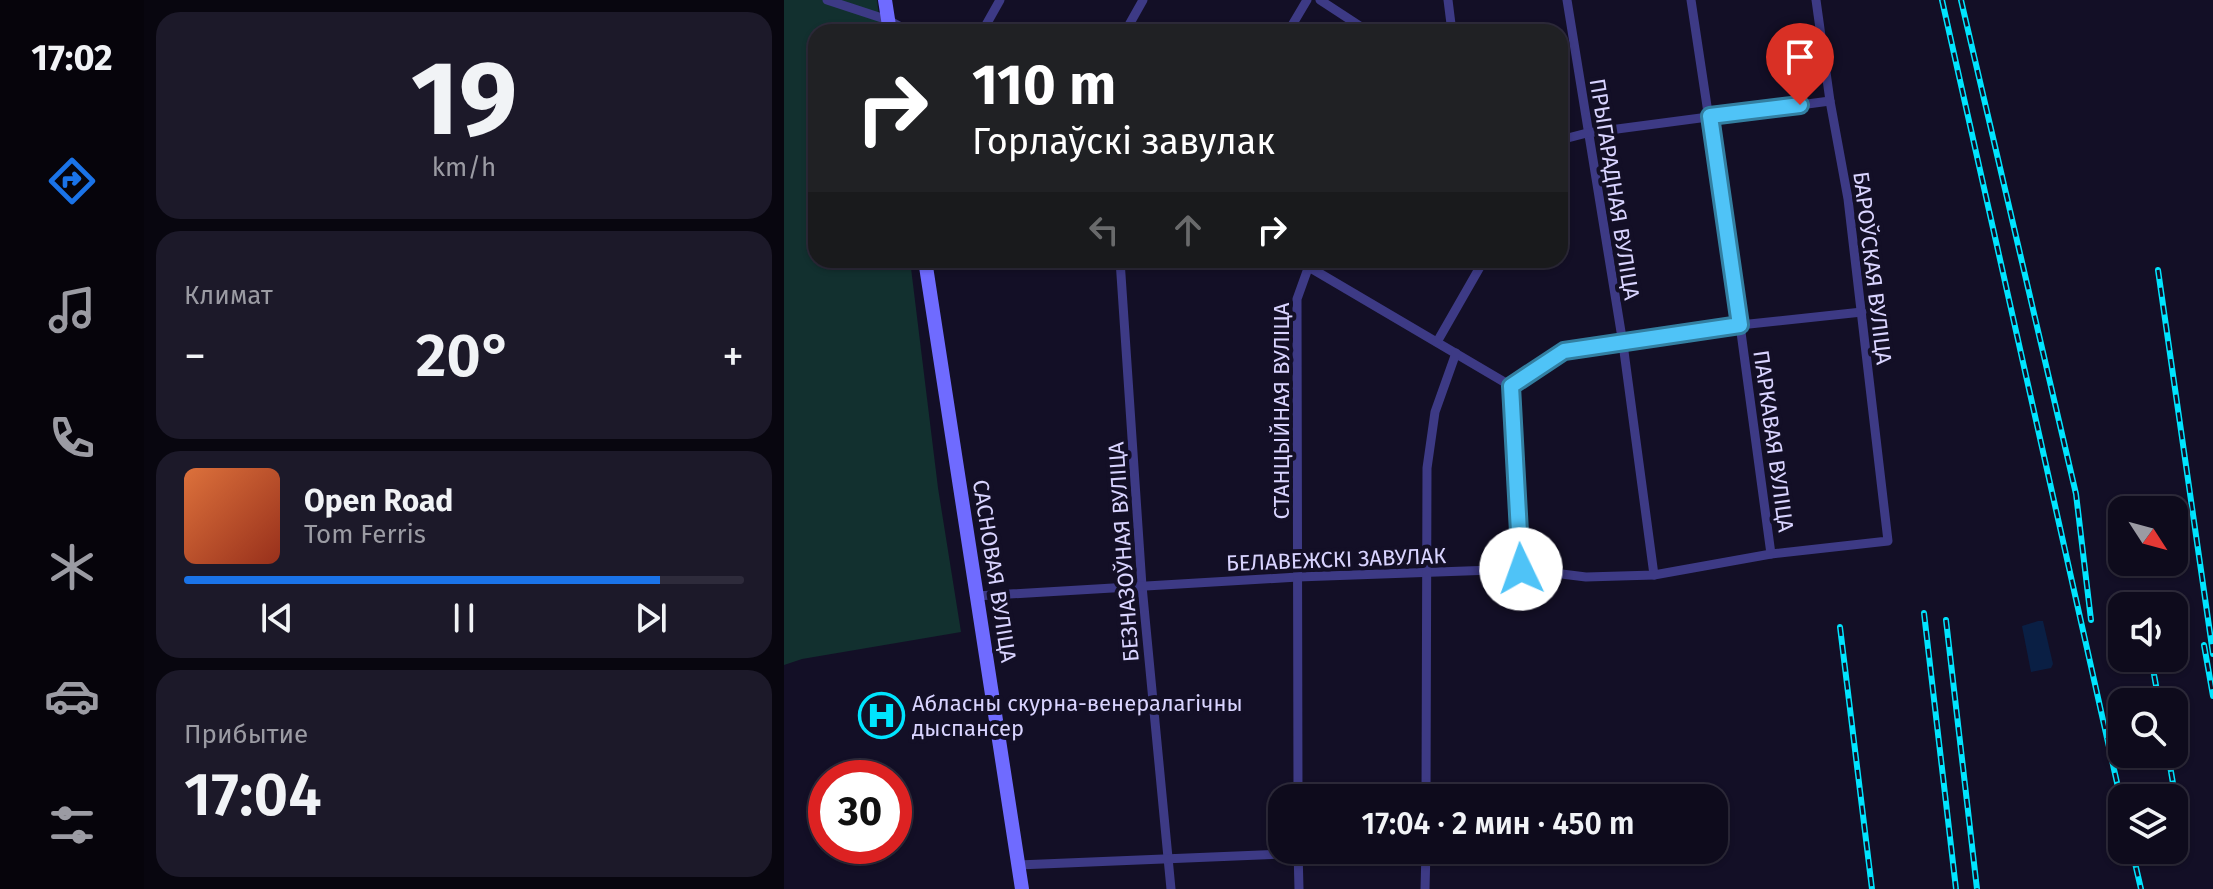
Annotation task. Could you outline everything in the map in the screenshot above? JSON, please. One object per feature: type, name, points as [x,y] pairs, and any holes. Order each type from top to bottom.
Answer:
[{"type":"main road","points":[[885,0],[889,24]]},
{"type":"main road","name":"САСНОВАЯ ВУЛІЦА","points":[[926,268],[1022,889]]},
{"type":"street","points":[[827,0],[884,24]]},
{"type":"street","points":[[986,24],[1000,0]]},
{"type":"street","points":[[1130,24],[1143,0]]},
{"type":"street","points":[[1293,24],[1307,0]]},
{"type":"street","points":[[1320,0],[1357,24]]},
{"type":"street","points":[[1448,0],[1451,24]]},
{"type":"street","name":"ПРЫГАРАДНАЯ ВУЛІЦА","points":[[1567,0],[1623,344],[1654,575]]},
{"type":"street","name":"ПАРКАВАЯ ВУЛІЦА","points":[[1691,0],[1771,554]]},
{"type":"street","name":"БАРОЎСКАЯ ВУЛІЦА","points":[[1816,0],[1848,199],[1888,541]]},
{"type":"street","points":[[1568,138],[1830,101]]},
{"type":"street","name":"БЕЗНАЗОЎНАЯ ВУЛІЦА","points":[[1121,268],[1142,586],[1171,889]]},
{"type":"street","name":"СТАНЦЫЙНАЯ ВУЛІЦА","points":[[1298,784],[1297,299],[1307,268]]},
{"type":"street","points":[[1317,268],[1511,386]]},
{"type":"street","points":[[1437,342],[1479,268]]},
{"type":"street","points":[[1511,386],[1564,351],[1740,325],[1862,312]]},
{"type":"street","points":[[1426,784],[1427,468],[1435,412],[1456,353]]},
{"type":"street","points":[[1511,386],[1521,569]]},
{"type":"street","name":"БЕЛАВЕЖСКІ ЗАВУЛАК","points":[[976,596],[1298,577],[1521,569],[1586,577],[1654,575],[1771,554],[1888,541]]},
{"type":"street","points":[[1018,865],[1268,853]]},
{"type":"street","points":[[1298,864],[1299,889]]},
{"type":"street","points":[[1425,889],[1426,864]]},
{"type":"green space","points":[[784,0],[877,0],[880,24],[808,24],[808,268],[911,268],[938,488],[961,632],[802,659],[784,665]]},
{"type":"water","points":[[2043,621],[2053,664],[2051,668],[2031,672],[2022,626]]},
{"type":"railway","points":[[1942,0],[2117,784]]},
{"type":"railway","points":[[1961,0],[2076,494],[2091,620]]},
{"type":"railway","points":[[2158,270],[2213,654]]},
{"type":"railway","points":[[1924,613],[1956,889]]},
{"type":"railway","points":[[1946,620],[1977,889]]},
{"type":"railway","points":[[1840,627],[1872,889]]},
{"type":"railway","points":[[2204,645],[2213,696]]},
{"type":"railway","points":[[2154,672],[2156,688]]},
{"type":"railway","points":[[2170,768],[2173,784]]},
{"type":"railway","points":[[2135,864],[2141,889]]},
{"type":"place","name":"Абласны скурна-венералагічны дыспансер","points":[[881,716]]},
{"type":"route","points":[[1521,569],[1511,386],[1564,351],[1740,325],[1710,116],[1800,105]]}]
